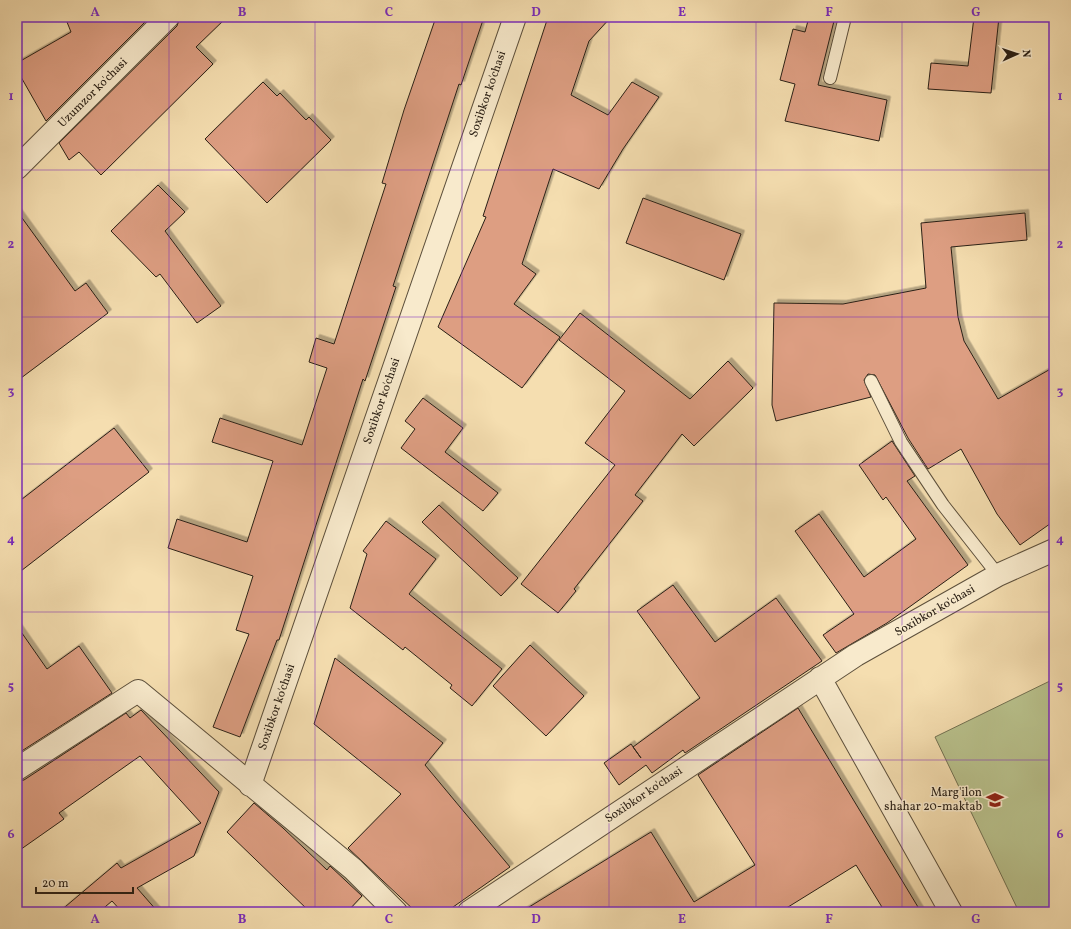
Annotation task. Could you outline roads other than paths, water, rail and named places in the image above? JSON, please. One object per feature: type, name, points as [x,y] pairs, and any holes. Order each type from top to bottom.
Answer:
[{"type":"street","name":"Uzumzor ko'chasi","points":[[17,168],[168,17]]},
{"type":"street","name":"Soxibkor ko'chasi","points":[[250,784],[515,17]]},
{"type":"street","name":"Soxibkor ko'chasi","points":[[469,912],[856,655],[998,575],[1054,550]]},
{"type":"street","points":[[820,678],[951,912]]},
{"type":"street","points":[[17,769],[138,691],[353,870],[396,912]]},
{"type":"lane","points":[[830,78],[845,17]]},
{"type":"lane","points":[[871,381],[901,442],[943,505],[998,575]]},
{"type":"place","name":"Marg'ilon shahar 20-maktab","points":[[995,800]]}]
